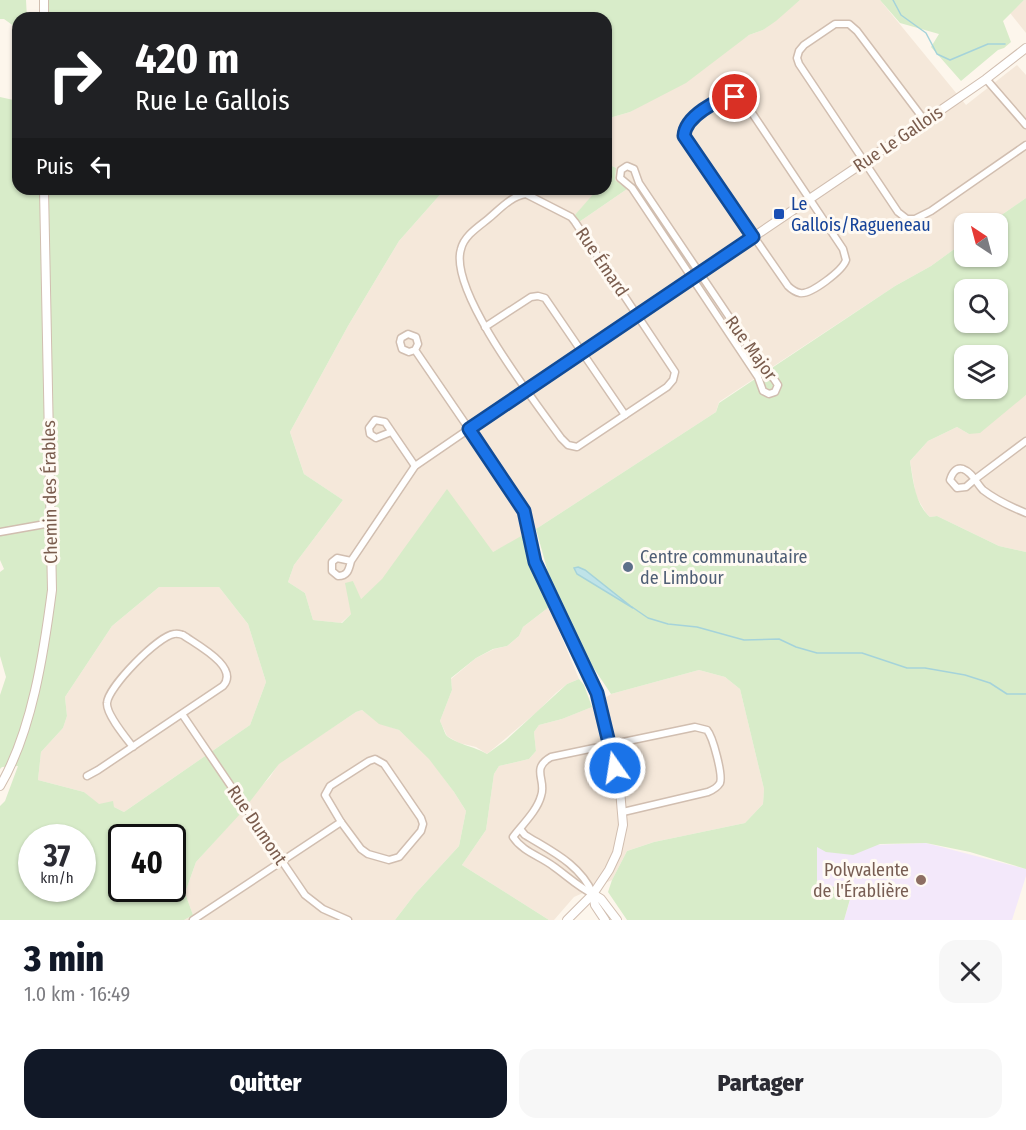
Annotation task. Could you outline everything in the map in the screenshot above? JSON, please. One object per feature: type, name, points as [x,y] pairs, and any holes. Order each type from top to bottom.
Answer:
[{"type":"street","points":[[925,121],[857,31],[849,24],[835,24],[799,51],[797,58],[799,64],[898,212],[907,219],[915,219],[931,211],[1026,145]]},
{"type":"street","name":"Rue Le Gallois","points":[[351,561],[415,466],[925,121],[1026,48]]},
{"type":"street","points":[[986,79],[1026,125]]},
{"type":"street","points":[[735,97],[746,104],[843,249],[846,260],[841,270],[809,292],[798,293],[788,286],[753,237],[684,136],[691,119],[721,99],[735,97]]},
{"type":"street","name":"Rue Major","points":[[696,277],[639,183],[634,169],[629,166],[622,168],[619,172],[620,178],[632,188],[696,277],[765,370],[777,381],[775,392],[769,394],[763,391],[758,377],[696,277]]},
{"type":"street","name":"Chemin des Érables","points":[[0,786],[10,770],[44,656],[52,590],[44,195]]},
{"type":"street","name":"Rue Émard","points":[[524,195],[511,200],[466,238],[460,250],[460,268],[466,286],[485,327],[564,442],[572,447],[582,445],[625,415]]},
{"type":"street","name":"Rue Émard","points":[[528,195],[571,217],[638,315]]},
{"type":"street","points":[[485,327],[526,300],[538,296],[548,302],[625,415],[667,387],[674,376],[673,367],[638,315]]},
{"type":"street","points":[[415,350],[524,511],[535,562],[597,693],[623,812],[622,834],[609,870],[593,894],[567,920]]},
{"type":"street","points":[[391,432],[415,466]]},
{"type":"street","points":[[1026,441],[974,480],[996,499],[1026,513]]},
{"type":"street","points":[[0,532],[51,523]]},
{"type":"street","points":[[87,776],[133,747],[226,683],[228,675],[221,663],[183,635],[175,633],[168,636],[130,666],[108,697],[107,709],[133,747]]},
{"type":"street","name":"Rue Dumont","points":[[182,714],[310,900],[323,909],[348,920]]},
{"type":"street","points":[[617,920],[601,899],[584,890],[550,863],[518,844],[513,837],[542,796],[539,773],[544,762],[551,757],[700,727],[709,732],[720,775],[720,782],[712,791],[623,812]]},
{"type":"street","points":[[375,759],[384,764],[421,818],[423,827],[399,857],[389,860],[364,853],[341,822],[327,801],[326,792],[330,786],[375,759]]},
{"type":"street","points":[[193,920],[341,822]]},
{"type":"street","points":[[520,829],[525,835],[569,862],[588,883],[595,905],[605,920]]},
{"type":"shaded area","points":[[800,0],[880,0],[966,105],[1017,65],[1026,75],[1026,198],[1004,213],[954,213],[954,249],[719,402],[716,412],[536,529],[493,552],[382,580],[360,600],[353,581],[351,614],[341,623],[313,620],[305,593],[288,582],[294,565],[343,500],[304,474],[290,432],[348,326],[399,241],[440,195],[593,195],[574,216],[579,222],[627,189],[615,180],[616,168],[612,166],[612,117],[630,112],[749,35],[763,30]]},
{"type":"shaded area","points":[[1026,0],[1026,33],[1010,13]]},
{"type":"shaded area","points":[[1026,395],[1026,552],[999,546],[937,516],[930,517],[916,496],[910,461],[928,441],[957,427],[969,434]]},
{"type":"shaded area","points":[[159,587],[219,587],[248,624],[266,682],[250,725],[124,812],[114,807],[99,805],[84,792],[38,780],[41,752],[63,728],[67,716],[65,697],[112,626]]},
{"type":"shaded area","points":[[549,607],[579,679],[567,684],[487,754],[476,747],[459,743],[447,736],[440,721],[452,690],[451,679],[476,658],[494,649],[507,646],[519,636],[523,627]]},
{"type":"shaded area","points":[[699,670],[725,677],[740,689],[764,789],[763,804],[745,823],[654,842],[627,851],[612,880],[574,897],[554,920],[549,920],[462,865],[486,830],[494,774],[499,766],[529,759],[536,751],[534,732],[539,725],[592,707],[611,694]]},
{"type":"shaded area","points":[[362,710],[379,723],[399,730],[430,759],[466,811],[459,846],[415,894],[395,920],[184,920],[193,915],[186,890],[196,862],[233,821],[235,814],[270,777],[279,763]]},
{"type":"shaded area","name":"Polyvalente de l'Érablière","points":[[926,843],[1026,869],[1026,876],[1012,920],[844,920],[852,893],[836,887],[817,886],[816,847]]},
{"type":"green space","points":[[0,0],[26,0],[27,12],[12,12],[12,25],[0,19]]},
{"type":"green space","points":[[48,0],[800,0],[776,21],[763,30],[749,35],[686,83],[630,112],[612,117],[612,12],[49,12]]},
{"type":"green space","points":[[880,0],[1024,0],[1003,21],[1011,42],[961,81],[931,47],[939,34],[900,23]]},
{"type":"green space","points":[[0,97],[12,100],[12,195],[440,195],[399,241],[348,326],[290,432],[304,474],[343,500],[294,565],[288,582],[305,593],[313,620],[342,623],[351,614],[345,583],[353,581],[361,599],[382,579],[447,489],[493,552],[523,535],[529,558],[549,607],[523,627],[519,636],[507,646],[493,649],[476,658],[451,678],[452,690],[440,721],[449,738],[487,754],[505,741],[567,684],[579,679],[584,685],[592,707],[539,725],[534,732],[536,751],[529,759],[499,766],[494,774],[486,830],[462,865],[549,920],[395,920],[415,894],[459,846],[466,811],[429,759],[399,730],[379,724],[362,710],[279,764],[241,813],[196,862],[186,890],[186,824],[108,824],[108,902],[186,902],[186,896],[193,915],[184,920],[0,920],[0,806],[5,801],[18,766],[0,769],[0,695],[6,677],[0,656],[0,572],[4,569],[0,560]],"holes":[[[159,587],[219,587],[248,624],[266,682],[250,725],[124,812],[114,807],[113,801],[99,804],[84,792],[38,780],[41,752],[63,728],[67,716],[65,697],[112,626]]]},
{"type":"green space","points":[[612,166],[616,168],[615,180],[627,189],[579,222],[574,216],[592,195],[612,195]]},
{"type":"green space","points":[[1026,198],[1026,395],[980,433],[969,434],[957,427],[928,441],[910,461],[918,499],[930,517],[937,516],[999,546],[1026,552],[1026,869],[970,852],[926,843],[880,844],[853,855],[826,852],[817,847],[817,885],[852,892],[844,920],[627,920],[608,892],[627,851],[654,842],[745,823],[763,804],[764,789],[740,689],[725,677],[699,670],[611,694],[589,661],[550,580],[536,529],[716,412],[719,403],[895,286],[931,266],[954,249],[954,267],[1008,267],[1008,213],[1004,213]]},
{"type":"water","points":[[578,567],[633,608],[577,574],[574,568]]},
{"type":"waterway","points":[[893,0],[901,15],[926,33],[937,54],[950,60],[988,44],[1005,44]]},
{"type":"waterway","points":[[632,607],[648,618],[668,624],[697,627],[744,640],[779,639],[817,653],[862,653],[907,668],[925,668],[965,675],[990,683],[1007,694],[1026,694]]},
{"type":"place","name":"Le Gallois/Ragueneau","points":[[779,214]]},
{"type":"place","name":"Centre communautaire de Limbour","points":[[628,567]]},
{"type":"place","name":"Polyvalente de l'Érablière","points":[[921,880]]},
{"type":"route","points":[[615,768],[600,700],[535,562],[524,511],[469,429],[753,237],[684,136],[691,119],[721,99],[735,97]]}]
